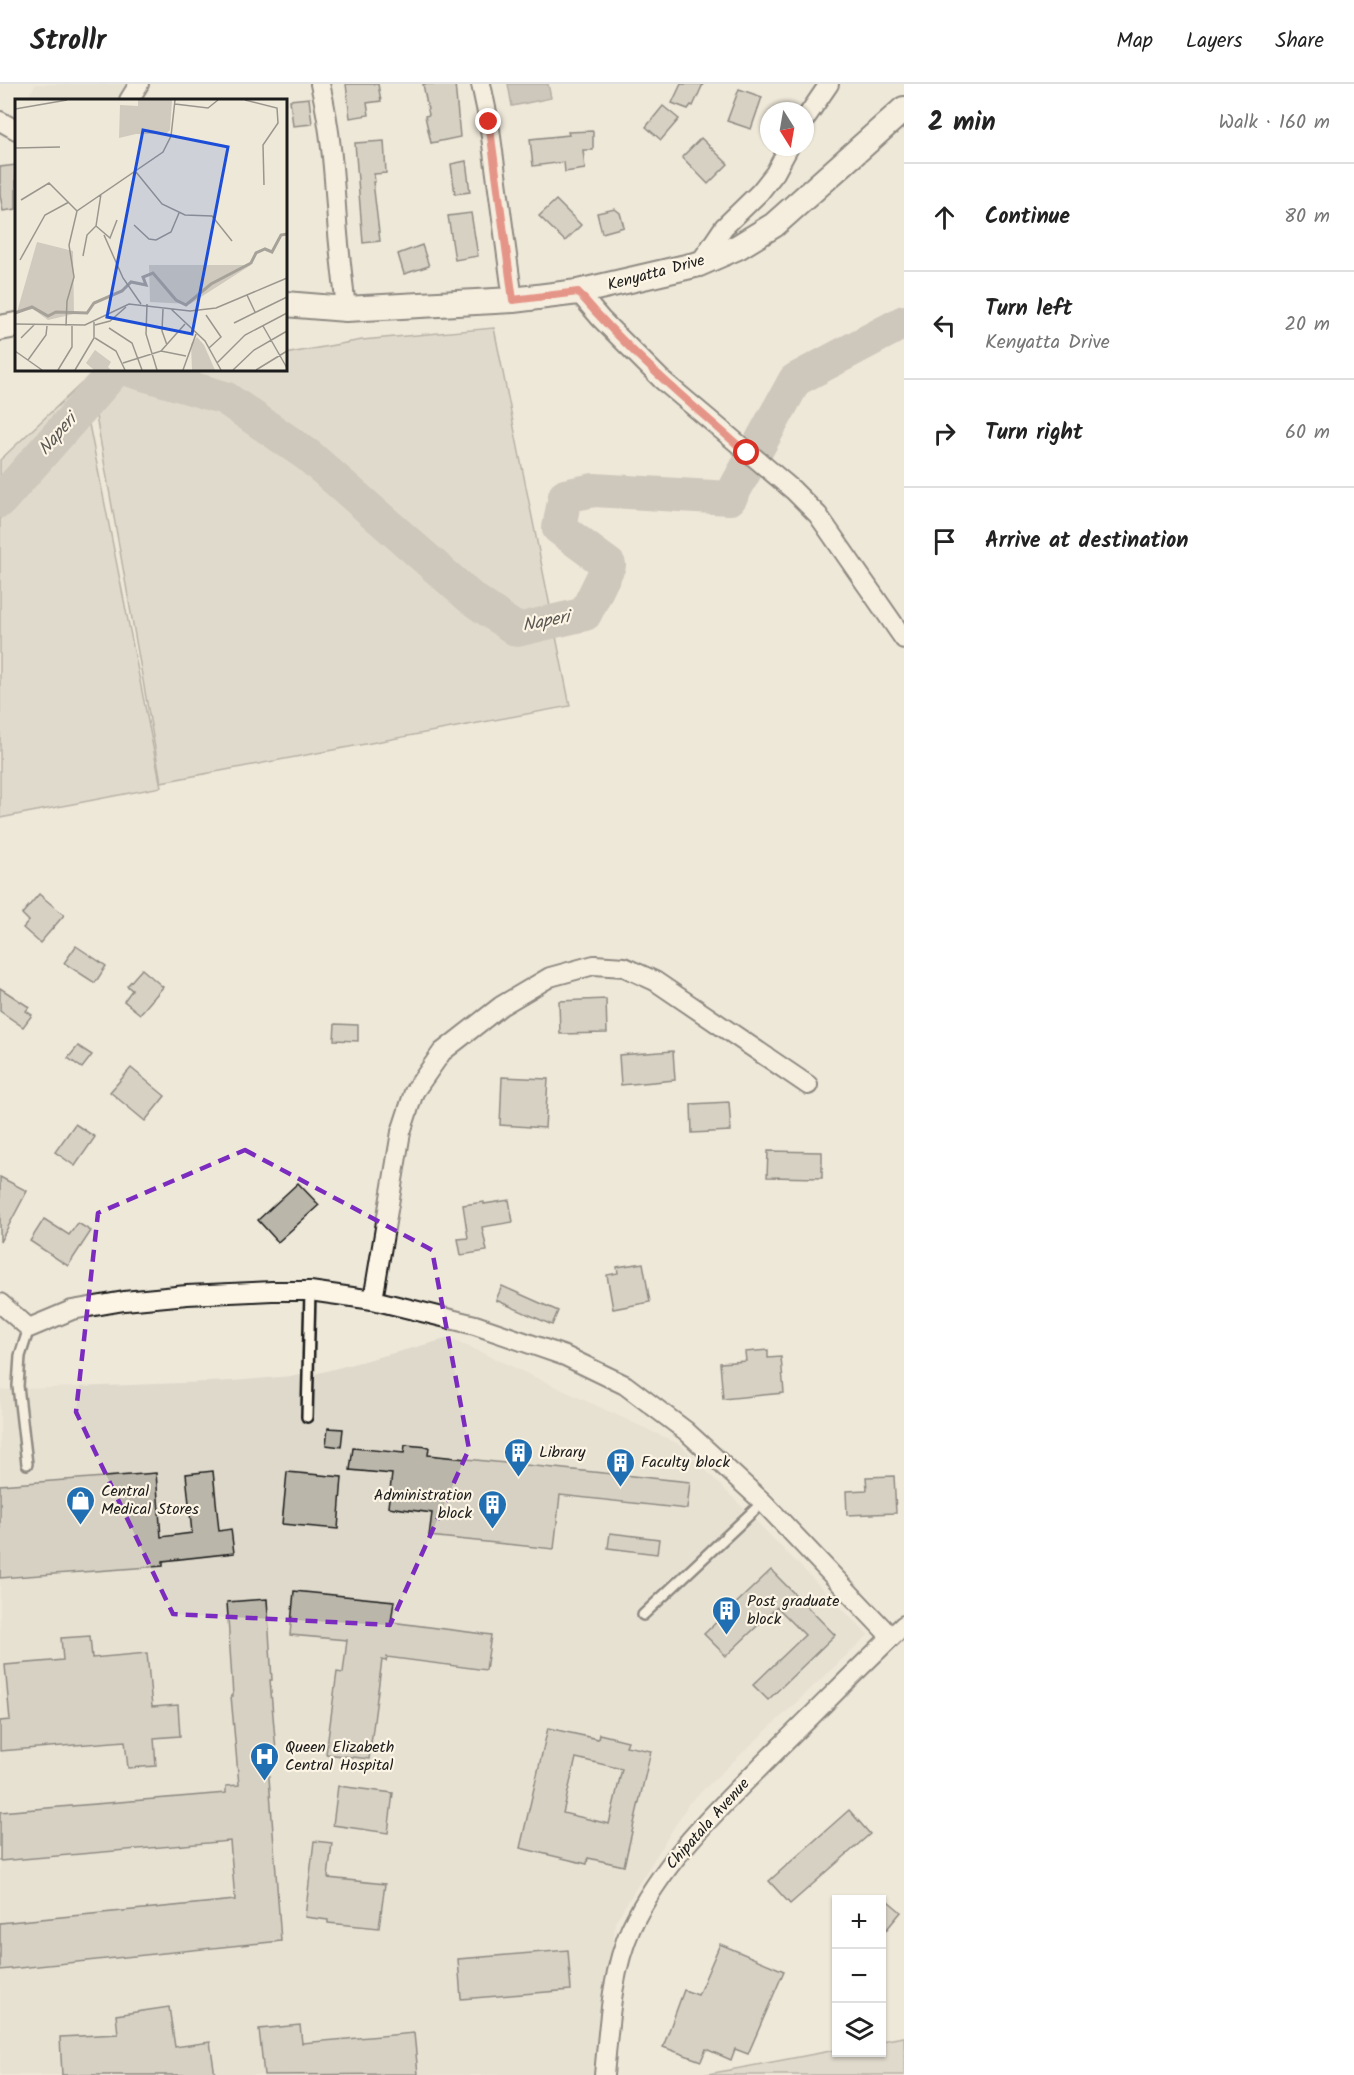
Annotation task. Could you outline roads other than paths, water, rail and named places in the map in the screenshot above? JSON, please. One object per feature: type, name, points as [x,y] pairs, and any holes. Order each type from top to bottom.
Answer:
[{"type":"main road","name":"Kenyatta Drive","points":[[286,304],[346,309],[513,300],[578,292],[699,264],[738,247],[774,225],[904,109]]},
{"type":"main road","points":[[0,328],[15,325]]},
{"type":"street","points":[[130,99],[139,84]]},
{"type":"street","points":[[320,84],[333,165],[346,309]]},
{"type":"street","points":[[482,84],[513,300]]},
{"type":"street","points":[[814,106],[829,84]]},
{"type":"street","points":[[0,121],[15,129]]},
{"type":"street","points":[[699,264],[724,226],[760,192],[784,156]]},
{"type":"street","points":[[578,292],[601,319],[661,379],[818,515],[904,639]]},
{"type":"street","points":[[373,1300],[401,1132],[414,1092],[442,1052],[501,1006],[550,977],[594,965],[624,967],[656,981],[808,1085]]},
{"type":"street","points":[[0,1303],[29,1328],[72,1310],[124,1301],[187,1295],[310,1291],[373,1300],[475,1325],[565,1356],[625,1385],[686,1431],[898,1631]]},
{"type":"street","name":"Chipatala Avenue","points":[[604,2075],[619,1966],[631,1929],[651,1893],[676,1856],[707,1820],[898,1631]]},
{"type":"lane","points":[[308,1417],[310,1291]]},
{"type":"lane","points":[[27,1464],[18,1386],[20,1356],[29,1328]]},
{"type":"lane","points":[[643,1614],[763,1502]]},
{"type":"waterway","name":"Naperi","points":[[129,370],[225,398],[309,456],[471,598],[517,630],[585,614],[609,565],[559,528],[565,496],[594,490],[730,498],[795,380],[904,322]]},
{"type":"waterway","name":"Naperi","points":[[0,501],[115,370]]},
{"type":"place","name":"Library","points":[[518,1478]]},
{"type":"place","name":"Faculty block","points":[[620,1488]]},
{"type":"place","name":"Central Medical Stores","points":[[80,1526]]},
{"type":"place","name":"Administration block","points":[[493,1530]]},
{"type":"place","name":"Post graduate block","points":[[726,1636]]},
{"type":"place","name":"Queen Elizabeth Central Hospital","points":[[264,1782]]}]
